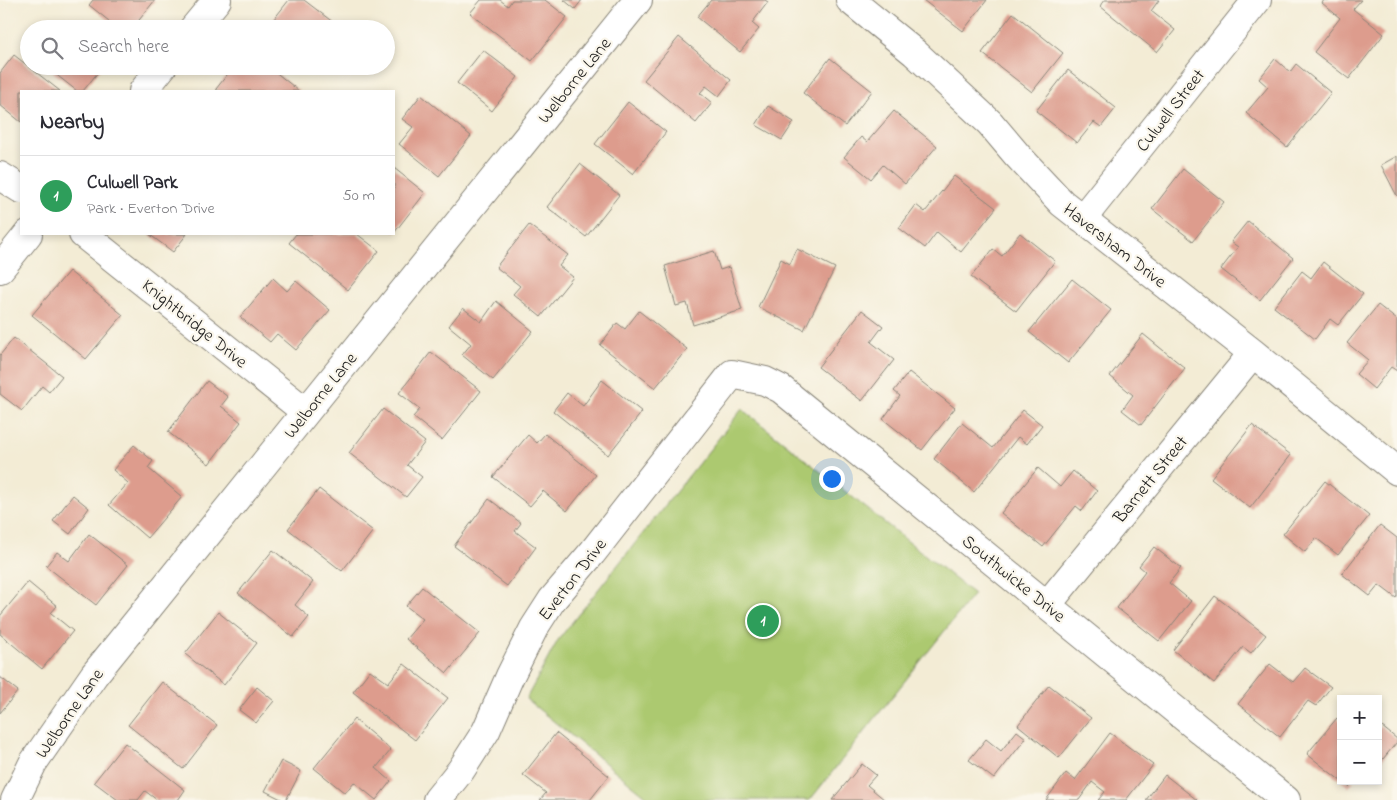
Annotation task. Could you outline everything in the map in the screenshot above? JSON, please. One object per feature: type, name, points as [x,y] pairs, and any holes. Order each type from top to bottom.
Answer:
[{"type":"street","points":[[200,20],[217,0]]},
{"type":"street","name":"Welborne Lane","points":[[16,800],[33,764],[94,674],[638,0]]},
{"type":"street","name":"Haversham Drive","points":[[850,0],[915,53],[990,123],[1062,204],[1254,353],[1397,471]]},
{"type":"street","name":"Culwell Street","points":[[1082,219],[1257,0]]},
{"type":"street","points":[[144,90],[156,75]]},
{"type":"street","points":[[0,176],[20,188]]},
{"type":"street","points":[[0,269],[27,235]]},
{"type":"street","name":"Knightbridge Drive","points":[[84,235],[306,412]]},
{"type":"street","name":"Barnett Street","points":[[1047,605],[1254,353]]},
{"type":"street","name":"Southwicke Drive","points":[[732,374],[765,380],[781,389],[1282,799]]},
{"type":"street","name":"Everton Drive","points":[[437,800],[461,770],[486,731],[534,628],[552,600],[592,554],[732,374]]},
{"type":"green space","points":[[742,409],[974,594],[810,800],[651,800],[526,699],[558,640]]},
{"type":"building","points":[[93,0],[155,0],[139,20],[108,20],[89,5]]},
{"type":"building","points":[[289,0],[304,0],[330,20],[273,20]]},
{"type":"building","points":[[481,0],[500,0],[508,6],[512,0],[545,0],[567,17],[532,61],[470,13]]},
{"type":"building","points":[[564,0],[582,0],[575,9]]},
{"type":"building","points":[[711,0],[765,0],[768,2],[752,23],[759,29],[740,52],[697,17]]},
{"type":"building","points":[[923,0],[987,0],[963,31]]},
{"type":"building","points":[[1104,0],[1159,0],[1151,11],[1175,30],[1157,52],[1100,6]]},
{"type":"building","points":[[1324,0],[1361,0],[1353,9],[1384,34],[1349,79],[1314,52],[1340,18],[1322,3]]},
{"type":"building","points":[[1013,13],[1063,53],[1032,92],[982,53]]},
{"type":"building","points":[[679,37],[731,80],[719,96],[706,86],[700,93],[712,103],[696,123],[644,80]]},
{"type":"building","points":[[483,50],[518,77],[492,111],[457,83]]},
{"type":"building","points":[[14,55],[20,60],[20,75],[40,75],[59,90],[20,90],[20,121],[0,105],[0,73]]},
{"type":"building","points":[[830,58],[872,91],[845,126],[803,93]]},
{"type":"building","points":[[1275,59],[1290,72],[1296,64],[1331,93],[1287,147],[1246,113],[1268,87],[1259,79]]},
{"type":"building","points":[[1068,70],[1116,108],[1101,127],[1094,122],[1077,143],[1036,111]]},
{"type":"building","points":[[57,75],[96,75],[84,90],[76,90]]},
{"type":"building","points":[[227,75],[279,75],[298,90],[218,90],[216,89]]},
{"type":"building","points":[[421,95],[471,136],[439,176],[399,144],[413,127],[402,119]]},
{"type":"building","points":[[628,102],[666,132],[633,174],[595,144]]},
{"type":"building","points":[[768,106],[794,122],[782,140],[756,125]]},
{"type":"building","points":[[894,111],[937,146],[905,184],[883,165],[871,179],[844,157],[861,137],[867,142]]},
{"type":"building","points":[[1397,156],[1397,196],[1381,165]]},
{"type":"building","points":[[580,164],[619,195],[586,237],[547,207]]},
{"type":"building","points":[[395,169],[425,193],[395,232]]},
{"type":"building","points":[[1183,169],[1224,202],[1193,241],[1152,209]]},
{"type":"building","points":[[954,176],[996,208],[961,252],[937,232],[925,248],[899,228],[916,205],[925,212]]},
{"type":"building","points":[[1248,221],[1293,258],[1260,300],[1221,269],[1238,247],[1231,242]]},
{"type":"building","points":[[529,225],[568,255],[559,266],[573,277],[541,317],[513,294],[520,286],[496,267]]},
{"type":"building","points":[[1020,233],[1055,261],[1016,311],[971,277],[993,249],[1002,256]]},
{"type":"building","points":[[150,235],[186,235],[173,252]]},
{"type":"building","points":[[295,235],[358,235],[379,251],[348,290],[289,243]]},
{"type":"building","points":[[797,249],[835,268],[804,330],[758,307],[781,259],[790,264]]},
{"type":"building","points":[[714,251],[720,270],[729,267],[742,310],[693,325],[687,303],[676,306],[665,266]]},
{"type":"building","points":[[1323,262],[1363,294],[1338,325],[1330,319],[1315,339],[1274,307],[1302,271],[1311,278]]},
{"type":"building","points":[[69,271],[123,315],[86,359],[32,315]]},
{"type":"building","points":[[273,278],[287,291],[296,281],[330,310],[296,350],[277,334],[270,342],[240,317]]},
{"type":"building","points":[[1072,279],[1111,310],[1068,363],[1029,332]]},
{"type":"building","points":[[496,301],[533,331],[493,380],[462,355],[471,344],[449,326],[463,308],[481,322]]},
{"type":"building","points":[[1378,305],[1397,320],[1397,371],[1391,367],[1374,389],[1356,374],[1368,360],[1347,343]]},
{"type":"building","points":[[862,310],[883,326],[871,342],[894,360],[862,401],[818,367]]},
{"type":"building","points":[[639,311],[687,349],[655,388],[600,345],[617,323],[625,329]]},
{"type":"building","points":[[1143,334],[1185,368],[1141,425],[1122,410],[1133,395],[1110,376]]},
{"type":"building","points":[[14,338],[62,376],[49,392],[42,386],[22,411],[0,394],[0,355]]},
{"type":"building","points":[[431,352],[481,391],[442,440],[413,417],[420,409],[399,393]]},
{"type":"building","points":[[909,372],[955,408],[922,450],[883,419],[900,396],[894,391]]},
{"type":"building","points":[[602,380],[642,412],[608,455],[553,411],[567,393],[583,406]]},
{"type":"building","points":[[207,381],[228,397],[221,406],[241,422],[209,464],[168,432]]},
{"type":"building","points":[[383,409],[425,442],[407,465],[422,477],[406,497],[349,453]]},
{"type":"building","points":[[1023,410],[1042,425],[1027,444],[1018,437],[974,492],[934,459],[962,423],[993,448]]},
{"type":"building","points":[[1252,425],[1291,455],[1250,508],[1211,478]]},
{"type":"building","points":[[545,434],[596,475],[567,511],[543,491],[530,506],[493,477],[528,435],[537,443]]},
{"type":"building","points":[[134,445],[153,461],[148,468],[182,497],[147,538],[109,505],[128,483],[113,470]]},
{"type":"building","points":[[1038,468],[1060,487],[1073,471],[1097,491],[1082,511],[1076,506],[1043,547],[1001,513]]},
{"type":"building","points":[[1325,481],[1369,516],[1338,555],[1316,538],[1305,552],[1283,534]]},
{"type":"building","points":[[319,489],[373,531],[342,571],[288,529]]},
{"type":"building","points":[[73,495],[89,508],[70,534],[53,521]]},
{"type":"building","points":[[489,499],[521,523],[515,531],[536,547],[507,586],[454,546]]},
{"type":"building","points":[[1380,525],[1397,538],[1396,598],[1379,585],[1370,596],[1342,574]]},
{"type":"building","points":[[89,534],[128,565],[96,605],[46,566],[57,552],[69,561]]},
{"type":"building","points":[[1154,547],[1181,568],[1169,583],[1191,601],[1159,641],[1117,608],[1145,571],[1139,566]]},
{"type":"building","points":[[273,550],[313,582],[295,605],[309,617],[293,637],[238,593]]},
{"type":"building","points":[[28,582],[57,606],[51,613],[73,631],[42,669],[0,634],[0,616]]},
{"type":"building","points":[[422,587],[480,633],[447,673],[406,639],[423,619],[406,606]]},
{"type":"building","points":[[1215,596],[1266,635],[1251,653],[1243,647],[1214,683],[1173,650]]},
{"type":"building","points":[[218,612],[257,643],[224,685],[185,654]]},
{"type":"building","points":[[404,664],[448,698],[415,740],[353,692],[370,670],[388,683]]},
{"type":"building","points":[[1270,664],[1293,682],[1305,668],[1331,687],[1316,706],[1308,701],[1280,737],[1238,704]]},
{"type":"building","points":[[0,677],[18,691],[0,713]]},
{"type":"building","points":[[162,682],[217,725],[183,769],[128,725]]},
{"type":"building","points":[[1049,685],[1091,718],[1059,758],[1018,725]]},
{"type":"building","points":[[257,687],[274,701],[256,723],[239,710]]},
{"type":"building","points":[[1337,718],[1337,778],[1307,754]]},
{"type":"building","points":[[354,719],[391,750],[376,768],[391,781],[376,800],[354,782],[345,793],[314,768]]},
{"type":"building","points":[[1382,727],[1397,739],[1397,742],[1382,760]]},
{"type":"building","points":[[1017,731],[1026,738],[994,779],[969,760],[986,739],[1001,751]]},
{"type":"building","points":[[556,733],[609,776],[590,800],[540,800],[546,793],[523,775]]},
{"type":"building","points":[[1110,733],[1153,765],[1126,800],[1098,800],[1105,792],[1092,782],[1079,800],[1046,800],[1066,773],[1075,780]]},
{"type":"building","points":[[125,743],[185,790],[178,800],[157,800],[145,791],[138,800],[118,800],[94,782]]},
{"type":"building","points":[[281,761],[301,771],[286,800],[265,791]]},
{"type":"building","points":[[862,764],[876,775],[867,785],[885,800],[832,800]]},
{"type":"building","points":[[1165,775],[1197,800],[1146,800]]},
{"type":"place","name":"Culwell Park","points":[[763,621]]}]
